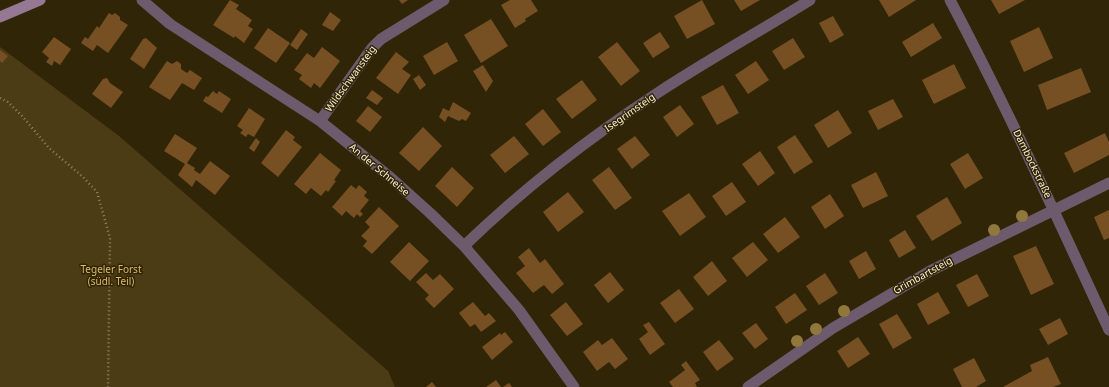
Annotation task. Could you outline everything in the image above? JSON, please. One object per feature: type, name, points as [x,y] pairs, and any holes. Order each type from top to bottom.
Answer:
[{"type":"main road","points":[[0,17],[40,0]]},
{"type":"street","name":"An der Schneise","points":[[142,0],[176,28],[320,121],[390,177],[464,246],[519,310],[574,387]]},
{"type":"street","name":"Wildschwansteig","points":[[320,121],[372,48],[381,39],[444,0]]},
{"type":"street","name":"Isegrimsteig","points":[[464,246],[549,171],[659,92],[810,0]]},
{"type":"street","name":"Dambockstraße","points":[[950,0],[980,57],[1054,210],[1109,330]]},
{"type":"street","name":"Grimbartsteig","points":[[748,387],[833,328],[923,275],[1109,183]]},
{"type":"path","points":[[0,98],[8,102],[23,117],[48,148],[83,177],[97,192],[110,238],[108,387]]},
{"type":"green space","name":"Tegeler Forst (südl. Teil)","points":[[0,47],[119,136],[388,371],[395,387],[0,387]]},
{"type":"building","points":[[230,0],[239,5],[236,9],[252,20],[248,26],[253,29],[244,43],[235,36],[234,38],[213,25]]},
{"type":"building","points":[[399,0],[408,0],[402,4]]},
{"type":"building","points":[[510,0],[531,0],[538,11],[525,19],[526,21],[515,28],[501,5]]},
{"type":"building","points":[[702,0],[715,24],[687,39],[674,16]]},
{"type":"building","points":[[734,0],[760,0],[741,11]]},
{"type":"building","points":[[879,0],[916,0],[889,17]]},
{"type":"building","points":[[991,0],[1025,0],[999,14]]},
{"type":"building","points":[[330,12],[341,20],[333,31],[322,25]]},
{"type":"building","points":[[109,13],[112,15],[115,13],[120,17],[120,20],[128,25],[108,53],[97,45],[93,51],[81,43],[85,37],[88,39],[97,26],[99,28]]},
{"type":"building","points":[[833,16],[844,35],[830,43],[819,23]]},
{"type":"building","points":[[491,19],[508,46],[481,63],[464,35]]},
{"type":"building","points":[[933,23],[942,38],[911,57],[902,42]]},
{"type":"building","points":[[1039,27],[1053,58],[1024,72],[1010,41]]},
{"type":"building","points":[[268,28],[290,43],[276,63],[254,48]]},
{"type":"building","points":[[301,29],[308,34],[297,50],[290,45]]},
{"type":"building","points":[[660,32],[670,47],[653,58],[643,43]]},
{"type":"building","points":[[54,37],[71,49],[60,65],[54,61],[52,66],[46,62],[49,58],[42,52]]},
{"type":"building","points":[[146,38],[157,48],[144,69],[130,59],[143,39]]},
{"type":"building","points":[[793,38],[805,57],[784,70],[772,51]]},
{"type":"building","points":[[447,42],[458,61],[434,75],[423,56]]},
{"type":"building","points":[[617,42],[640,71],[621,86],[598,57]]},
{"type":"building","points":[[322,47],[340,61],[320,88],[314,83],[311,88],[299,79],[302,75],[294,70],[307,53],[314,58]]},
{"type":"building","points":[[0,50],[8,56],[2,63],[0,61]]},
{"type":"building","points":[[396,52],[409,62],[402,69],[411,75],[398,94],[376,78]]},
{"type":"building","points":[[167,61],[172,64],[177,61],[181,64],[181,69],[187,73],[190,70],[202,78],[194,90],[182,83],[170,100],[149,87]]},
{"type":"building","points":[[756,61],[769,80],[748,94],[735,75]]},
{"type":"building","points":[[954,64],[966,88],[934,104],[922,80]]},
{"type":"building","points":[[483,65],[493,81],[486,92],[473,71]]},
{"type":"building","points":[[1081,68],[1091,92],[1047,110],[1038,85]]},
{"type":"building","points":[[419,75],[426,85],[420,90],[413,79]]},
{"type":"building","points":[[107,78],[110,83],[123,92],[111,108],[92,94],[103,79]]},
{"type":"building","points":[[582,80],[597,100],[572,119],[556,99]]},
{"type":"building","points":[[723,85],[739,113],[717,125],[701,97]]},
{"type":"building","points":[[372,90],[383,98],[377,105],[366,98]]},
{"type":"building","points":[[213,91],[217,94],[219,91],[231,99],[222,113],[203,101],[206,96],[208,97]]},
{"type":"building","points":[[893,99],[903,117],[878,130],[868,111]]},
{"type":"building","points":[[453,102],[471,113],[466,121],[462,119],[459,121],[448,116],[445,122],[439,117],[443,108],[449,111]]},
{"type":"building","points":[[680,105],[694,124],[677,137],[663,117]]},
{"type":"building","points":[[368,106],[382,117],[370,132],[356,121]]},
{"type":"building","points":[[249,108],[265,119],[254,137],[248,134],[246,137],[240,133],[243,130],[237,126]]},
{"type":"building","points":[[543,109],[561,132],[543,146],[525,124]]},
{"type":"building","points":[[838,110],[852,133],[828,148],[814,125]]},
{"type":"building","points":[[423,127],[442,146],[419,171],[399,153]]},
{"type":"building","points":[[286,130],[295,137],[293,140],[302,147],[278,177],[261,163]]},
{"type":"building","points":[[1105,133],[1109,142],[1109,155],[1074,173],[1064,153]]},
{"type":"building","points":[[175,134],[197,148],[187,163],[195,168],[194,170],[200,174],[210,161],[230,176],[215,195],[196,180],[192,187],[178,175],[185,164],[164,151]]},
{"type":"building","points":[[795,135],[813,162],[794,174],[777,147]]},
{"type":"building","points":[[514,136],[529,154],[505,173],[490,155]]},
{"type":"building","points":[[635,136],[650,155],[632,169],[617,149]]},
{"type":"building","points":[[256,138],[260,142],[254,152],[249,148]]},
{"type":"building","points":[[760,151],[775,173],[758,186],[742,164]]},
{"type":"building","points":[[320,153],[341,170],[334,180],[336,181],[328,192],[326,190],[321,196],[311,188],[306,194],[294,184]]},
{"type":"building","points":[[968,153],[983,178],[965,189],[950,164]]},
{"type":"building","points":[[452,167],[474,188],[457,207],[435,186]]},
{"type":"building","points":[[609,167],[632,198],[615,210],[592,180]]},
{"type":"building","points":[[876,172],[888,196],[863,208],[851,185]]},
{"type":"building","points":[[732,182],[746,202],[726,216],[712,196]]},
{"type":"building","points":[[351,185],[356,189],[359,185],[367,192],[364,196],[369,200],[360,211],[363,214],[360,217],[357,214],[354,218],[346,211],[342,216],[332,207]]},
{"type":"building","points":[[568,192],[584,212],[558,232],[543,212]]},
{"type":"building","points":[[689,193],[706,217],[680,236],[662,211]]},
{"type":"building","points":[[830,194],[844,216],[825,229],[811,207]]},
{"type":"building","points":[[947,197],[962,223],[932,241],[916,216]]},
{"type":"building","points":[[379,207],[399,226],[372,254],[363,246],[367,241],[361,236],[370,227],[365,222]]},
{"type":"building","points":[[1109,210],[1109,238],[1104,240],[1094,217]]},
{"type":"building","points":[[785,217],[800,237],[778,253],[763,234]]},
{"type":"building","points":[[905,230],[916,248],[899,258],[889,240]]},
{"type":"building","points":[[409,242],[429,261],[410,281],[390,262]]},
{"type":"building","points":[[753,242],[768,260],[747,277],[732,258]]},
{"type":"building","points":[[1036,246],[1054,284],[1031,295],[1013,256]]},
{"type":"building","points":[[529,248],[540,263],[545,259],[564,284],[552,294],[544,285],[533,293],[516,273],[525,266],[518,257]]},
{"type":"building","points":[[866,251],[876,269],[859,279],[849,261]]},
{"type":"building","points":[[712,261],[727,281],[708,296],[693,277]]},
{"type":"building","points":[[610,272],[624,290],[608,303],[594,285]]},
{"type":"building","points":[[426,273],[433,280],[440,274],[454,289],[434,308],[425,299],[429,295],[416,282]]},
{"type":"building","points":[[825,273],[838,293],[819,305],[806,286]]},
{"type":"building","points":[[977,274],[989,296],[968,307],[956,285]]},
{"type":"building","points":[[679,289],[694,309],[675,323],[660,303]]},
{"type":"building","points":[[938,292],[950,313],[928,325],[917,304]]},
{"type":"building","points":[[795,293],[807,310],[786,324],[775,307]]},
{"type":"building","points":[[473,302],[485,316],[489,313],[496,321],[481,332],[475,324],[470,327],[459,313]]},
{"type":"building","points":[[566,302],[583,324],[567,336],[550,315]]},
{"type":"building","points":[[897,314],[912,338],[893,349],[879,324]]},
{"type":"building","points":[[1060,318],[1068,334],[1048,345],[1039,329]]},
{"type":"building","points":[[649,322],[665,344],[650,355],[639,339],[648,332],[643,325]]},
{"type":"building","points":[[756,323],[768,339],[755,349],[742,333]]},
{"type":"building","points":[[505,332],[513,342],[492,360],[482,347],[500,333],[501,335]]},
{"type":"building","points":[[858,337],[870,354],[848,368],[837,351]]},
{"type":"building","points":[[612,338],[628,359],[615,369],[609,362],[597,371],[583,352],[598,340],[602,345]]},
{"type":"building","points":[[719,340],[734,359],[717,371],[703,352]]},
{"type":"building","points":[[1048,357],[1061,384],[1053,387],[1003,387],[1032,371],[1030,365]]},
{"type":"building","points":[[974,358],[986,381],[976,387],[962,387],[953,369]]},
{"type":"building","points":[[686,361],[700,380],[695,383],[697,387],[673,387],[669,382],[685,370],[681,365]]},
{"type":"building","points":[[496,380],[501,387],[486,387]]},
{"type":"building","points":[[432,382],[436,387],[426,387]]},
{"type":"building","points":[[509,383],[512,387],[503,387]]}]
